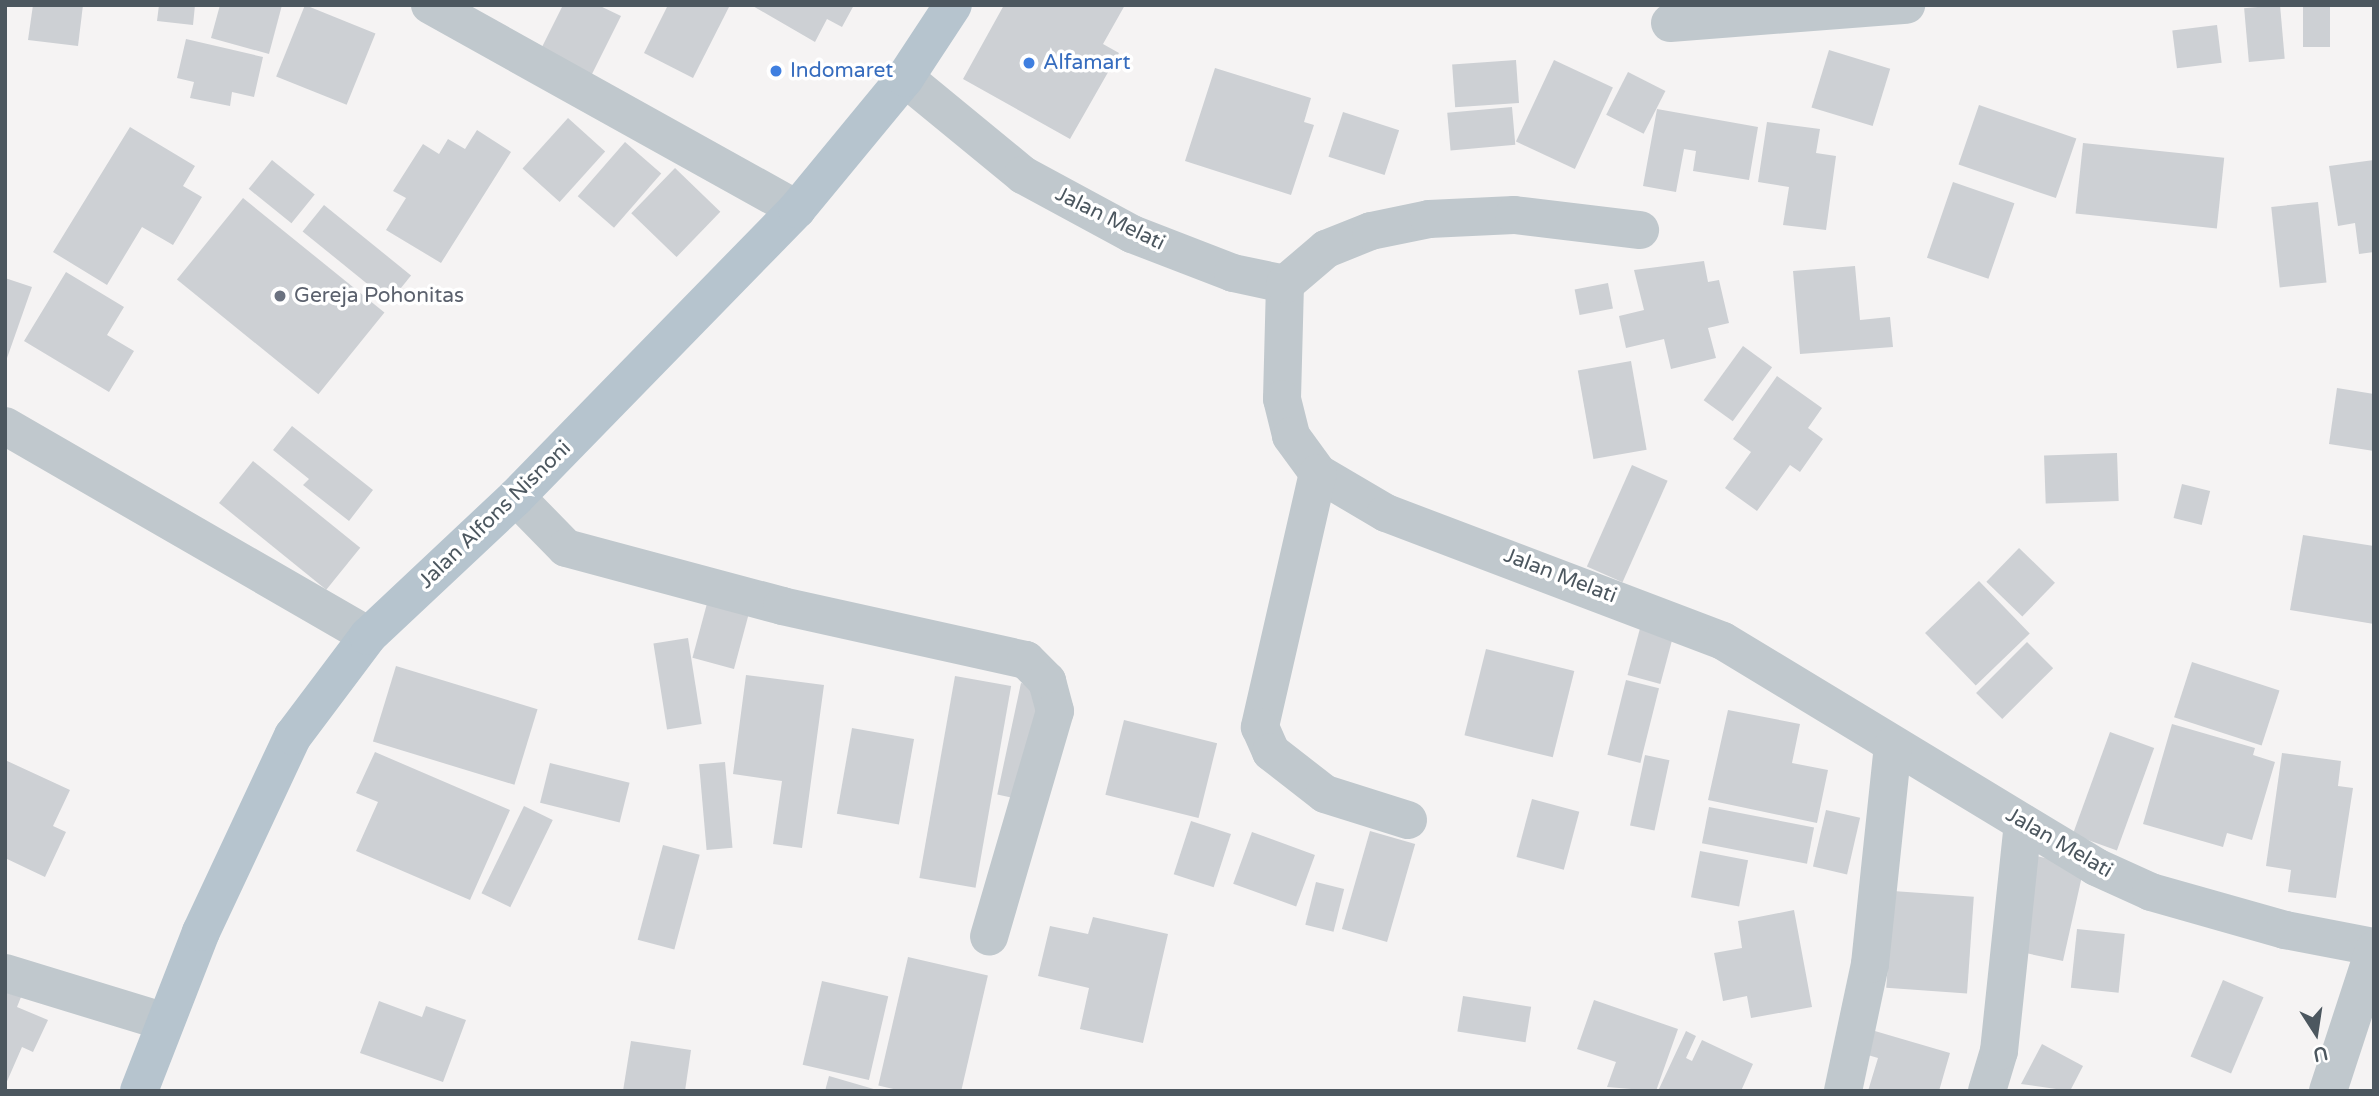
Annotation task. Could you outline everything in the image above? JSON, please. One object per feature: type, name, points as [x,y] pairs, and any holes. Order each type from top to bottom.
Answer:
[{"type":"main road","name":"Jalan Alfons Nisnoni","points":[[139,1091],[162,1021],[293,736],[368,636],[516,498],[797,209],[905,78],[953,5]]},
{"type":"street","points":[[430,5],[797,209]]},
{"type":"street","points":[[1670,23],[1906,5]]},
{"type":"street","name":"Jalan Melati","points":[[905,78],[1023,175],[1059,195],[1132,234],[1233,273],[1285,284],[1282,399],[1291,436],[1318,473],[1386,513],[1723,641],[2023,823],[2151,892],[2285,930],[2374,948]]},
{"type":"street","points":[[1285,284],[1326,249],[1371,231],[1429,219],[1514,215],[1640,230]]},
{"type":"street","points":[[5,426],[368,636]]},
{"type":"street","points":[[1318,473],[1260,727],[1271,752],[1325,794],[1408,820]]},
{"type":"street","points":[[516,498],[566,548],[782,606],[1027,660],[1047,681],[1055,711],[989,937]]},
{"type":"street","points":[[1843,1091],[1870,964],[1893,745]]},
{"type":"street","points":[[1987,1091],[1999,1051],[2023,823]]},
{"type":"street","points":[[2328,1091],[2374,948]]},
{"type":"street","points":[[5,973],[162,1021]]},
{"type":"building","points":[[33,5],[83,5],[78,46],[28,40]]},
{"type":"building","points":[[159,5],[195,5],[193,25],[157,21]]},
{"type":"building","points":[[220,5],[282,5],[269,54],[211,38]]},
{"type":"building","points":[[305,5],[375,33],[347,105],[276,76]]},
{"type":"building","points":[[563,5],[598,5],[621,16],[591,76],[540,51]]},
{"type":"building","points":[[668,5],[730,5],[693,78],[644,53]]},
{"type":"building","points":[[751,5],[854,5],[842,27],[827,19],[815,42]]},
{"type":"building","points":[[1004,5],[1125,5],[1103,44],[1119,53],[1070,139],[963,79]]},
{"type":"building","points":[[2280,5],[2285,59],[2249,62],[2244,8]]},
{"type":"building","points":[[2303,5],[2330,5],[2330,47],[2303,47]]},
{"type":"building","points":[[2217,25],[2222,63],[2177,68],[2172,30]]},
{"type":"building","points":[[186,39],[263,57],[254,97],[232,92],[230,106],[190,98],[194,82],[177,78]]},
{"type":"building","points":[[1829,50],[1890,69],[1873,126],[1811,107]]},
{"type":"building","points":[[1516,60],[1519,103],[1455,107],[1452,64]]},
{"type":"building","points":[[1554,60],[1613,87],[1575,169],[1516,142]]},
{"type":"building","points":[[1215,68],[1311,98],[1304,122],[1314,125],[1291,195],[1185,161]]},
{"type":"building","points":[[1628,72],[1665,91],[1644,134],[1606,115]]},
{"type":"building","points":[[1979,105],[2076,139],[2056,198],[1958,165]]},
{"type":"building","points":[[1512,107],[1515,145],[1451,151],[1447,113]]},
{"type":"building","points":[[1657,109],[1758,127],[1749,180],[1693,171],[1696,151],[1684,149],[1676,192],[1643,186]]},
{"type":"building","points":[[1343,112],[1399,130],[1385,175],[1328,157]]},
{"type":"building","points":[[568,118],[605,151],[560,202],[522,169]]},
{"type":"building","points":[[1767,122],[1820,129],[1816,153],[1836,156],[1826,230],[1783,225],[1789,187],[1758,182]]},
{"type":"building","points":[[130,127],[195,166],[183,186],[202,197],[173,245],[142,227],[107,285],[53,252]]},
{"type":"building","points":[[477,130],[511,152],[441,263],[386,230],[406,198],[393,191],[423,144],[439,154],[448,139],[465,149]]},
{"type":"building","points":[[625,142],[661,173],[614,228],[578,196]]},
{"type":"building","points":[[2083,143],[2224,158],[2217,228],[2076,214]]},
{"type":"building","points":[[272,160],[315,195],[291,223],[249,189]]},
{"type":"building","points":[[2374,160],[2374,252],[2359,254],[2355,223],[2338,226],[2329,166]]},
{"type":"building","points":[[675,168],[720,212],[677,257],[631,213]]},
{"type":"building","points":[[1953,182],[2014,203],[1988,279],[1927,258]]},
{"type":"building","name":"Gereja Pohonitas","points":[[243,198],[384,313],[318,394],[177,280]]},
{"type":"building","points":[[2318,202],[2326,283],[2280,287],[2271,207]]},
{"type":"building","points":[[324,205],[411,275],[390,302],[303,231]]},
{"type":"building","points":[[1704,261],[1708,282],[1719,280],[1729,323],[1708,328],[1716,358],[1671,369],[1664,339],[1626,348],[1619,316],[1644,310],[1634,270]]},
{"type":"building","points":[[1855,266],[1860,320],[1890,317],[1893,347],[1800,354],[1793,271]]},
{"type":"building","points":[[66,272],[124,307],[107,335],[134,351],[109,392],[24,341]]},
{"type":"building","points":[[5,278],[32,287],[6,361],[5,361]]},
{"type":"building","points":[[1608,283],[1613,309],[1580,315],[1575,289]]},
{"type":"building","points":[[1743,346],[1772,367],[1733,421],[1704,400]]},
{"type":"building","points":[[1631,361],[1647,450],[1593,459],[1578,370]]},
{"type":"building","points":[[1777,376],[1822,408],[1808,428],[1823,439],[1800,472],[1790,465],[1757,511],[1725,488],[1751,452],[1733,439]]},
{"type":"building","points":[[2337,388],[2374,394],[2374,451],[2329,444]]},
{"type":"building","points":[[292,426],[373,490],[349,521],[303,485],[309,479],[273,450]]},
{"type":"building","points":[[2117,453],[2119,501],[2046,504],[2044,456]]},
{"type":"building","points":[[253,461],[360,548],[326,590],[219,503]]},
{"type":"building","points":[[1632,465],[1668,481],[1622,582],[1587,566]]},
{"type":"building","points":[[2182,484],[2210,491],[2202,525],[2174,518]]},
{"type":"building","points":[[2303,535],[2374,546],[2374,624],[2290,610]]},
{"type":"building","points":[[2019,548],[2055,583],[2022,617],[1986,582]]},
{"type":"building","points":[[1979,581],[2030,634],[1976,686],[1925,633]]},
{"type":"building","points":[[709,596],[751,607],[734,669],[692,658]]},
{"type":"building","points":[[1642,621],[1675,630],[1660,684],[1628,675]]},
{"type":"building","points":[[688,638],[702,724],[667,729],[653,643]]},
{"type":"building","points":[[2027,642],[2053,668],[2002,719],[1976,693]]},
{"type":"building","points":[[1486,649],[1574,671],[1553,757],[1464,735]]},
{"type":"building","points":[[2192,662],[2279,690],[2262,746],[2174,717]]},
{"type":"building","points":[[396,666],[538,709],[514,785],[373,742]]},
{"type":"building","points":[[746,675],[824,685],[802,848],[773,844],[782,781],[733,774]]},
{"type":"building","points":[[955,676],[1011,686],[976,888],[919,878]]},
{"type":"building","points":[[1626,680],[1659,688],[1640,763],[1607,755]]},
{"type":"building","points":[[1021,683],[1045,688],[1022,800],[997,795]]},
{"type":"building","points":[[1728,710],[1800,724],[1792,763],[1828,770],[1817,823],[1708,800]]},
{"type":"building","points":[[1124,720],[1217,743],[1199,818],[1105,795]]},
{"type":"building","points":[[2172,724],[2255,748],[2253,755],[2275,762],[2252,840],[2227,833],[2223,847],[2143,824]]},
{"type":"building","points":[[852,728],[914,739],[899,825],[837,814]]},
{"type":"building","points":[[2110,732],[2154,748],[2117,851],[2073,834]]},
{"type":"building","points":[[375,752],[510,810],[470,900],[356,851],[378,802],[356,793]]},
{"type":"building","points":[[2282,753],[2341,761],[2338,786],[2353,788],[2336,898],[2288,892],[2291,870],[2266,866]]},
{"type":"building","points":[[1645,755],[1669,760],[1654,831],[1630,825]]},
{"type":"building","points":[[5,760],[70,790],[53,826],[66,832],[45,877],[5,858]]},
{"type":"building","points":[[725,762],[732,848],[707,850],[699,764]]},
{"type":"building","points":[[550,763],[630,783],[620,823],[540,803]]},
{"type":"building","points":[[1532,799],[1579,812],[1564,870],[1516,857]]},
{"type":"building","points":[[524,806],[553,820],[510,907],[481,893]]},
{"type":"building","points":[[1709,807],[1814,827],[1807,864],[1702,843]]},
{"type":"building","points":[[1826,810],[1860,818],[1847,874],[1813,867]]},
{"type":"building","points":[[1191,821],[1231,834],[1214,887],[1174,874]]},
{"type":"building","points":[[1370,831],[1415,844],[1387,942],[1342,929]]},
{"type":"building","points":[[1252,832],[1315,855],[1296,907],[1233,884]]},
{"type":"building","points":[[663,845],[700,855],[674,949],[638,940]]},
{"type":"building","points":[[1700,851],[1748,860],[1739,906],[1691,897]]},
{"type":"building","points":[[2023,853],[2084,867],[2063,961],[2011,950]]},
{"type":"building","points":[[1316,882],[1344,889],[1333,932],[1305,925]]},
{"type":"building","points":[[1893,891],[1974,897],[1967,993],[1886,988]]},
{"type":"building","points":[[1794,910],[1812,1007],[1751,1018],[1747,996],[1723,1001],[1714,953],[1742,948],[1738,921]]},
{"type":"building","points":[[1093,917],[1168,934],[1143,1043],[1080,1029],[1089,988],[1038,976],[1050,926],[1088,934]]},
{"type":"building","points":[[2077,929],[2125,934],[2119,993],[2071,988]]},
{"type":"building","points":[[908,957],[988,975],[961,1091],[902,1091],[878,1086]]},
{"type":"building","points":[[5,978],[25,987],[17,1007],[48,1020],[33,1052],[22,1047],[5,1086]]},
{"type":"building","points":[[2223,980],[2264,997],[2231,1074],[2191,1056]]},
{"type":"building","points":[[822,981],[888,996],[869,1080],[803,1065]]},
{"type":"building","points":[[1463,996],[1531,1007],[1526,1042],[1457,1032]]},
{"type":"building","points":[[1594,1000],[1678,1029],[1656,1091],[1607,1087],[1616,1062],[1577,1049]]},
{"type":"building","points":[[379,1001],[422,1017],[426,1006],[466,1020],[443,1082],[360,1053]]},
{"type":"building","points":[[1868,1029],[1950,1053],[1939,1091],[1868,1091],[1878,1058],[1861,1053]]},
{"type":"building","points":[[1686,1031],[1696,1036],[1686,1058],[1692,1061],[1702,1040],[1753,1064],[1741,1091],[1658,1091]]},
{"type":"building","points":[[631,1041],[691,1050],[685,1091],[623,1091]]},
{"type":"building","points":[[2042,1044],[2083,1066],[2070,1091],[2021,1084]]},
{"type":"building","points":[[829,1076],[877,1090],[877,1091],[825,1091]]},
{"type":"place","name":"Alfamart","points":[[1029,63]]},
{"type":"place","name":"Indomaret","points":[[776,71]]},
{"type":"place","name":"Gereja Pohonitas","points":[[280,296]]}]
